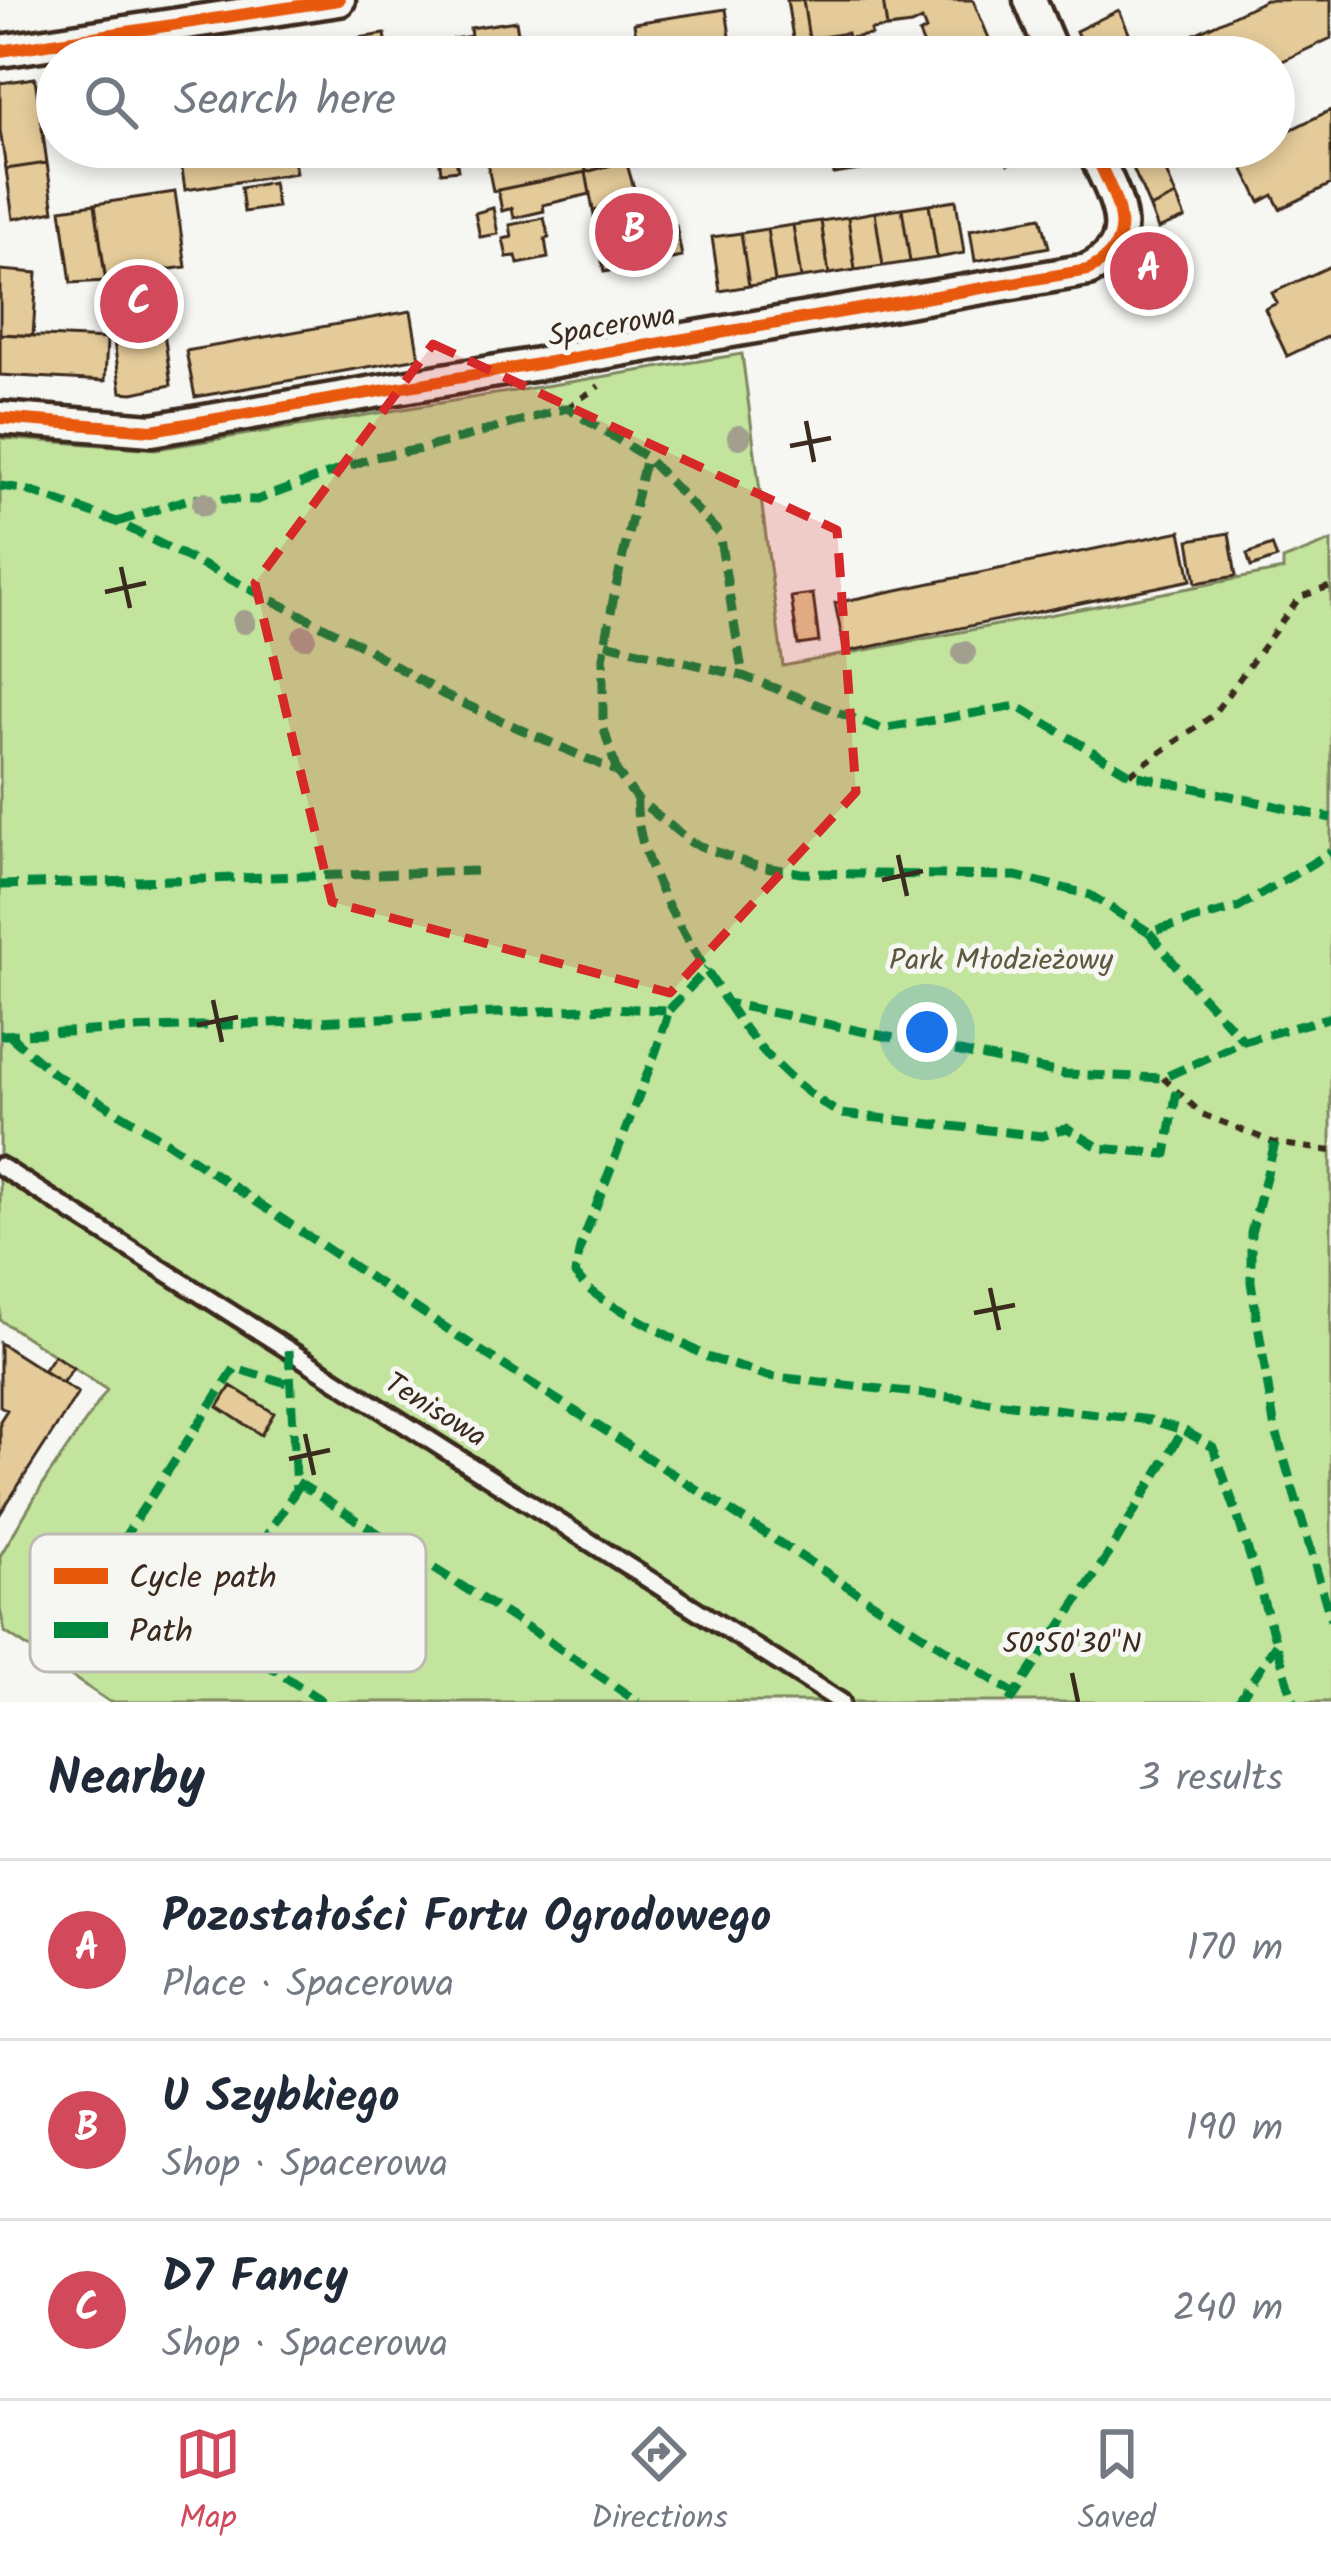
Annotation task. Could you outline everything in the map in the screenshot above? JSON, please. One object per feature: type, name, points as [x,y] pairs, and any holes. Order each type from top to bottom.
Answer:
[{"type":"street","points":[[100,36],[339,0]]},
{"type":"street","points":[[1030,0],[1045,36]]},
{"type":"street","points":[[0,51],[36,46]]},
{"type":"street","name":"Spacerowa","points":[[0,418],[152,430],[1088,270],[1105,262],[1122,233],[1120,214],[1101,168]]},
{"type":"lane","name":"Tenisowa","points":[[0,1166],[841,1702]]},
{"type":"path","points":[[1130,774],[1212,716],[1300,597],[1331,586]]},
{"type":"path","points":[[1162,1078],[1202,1114],[1275,1143],[1331,1151]]},
{"type":"highlighted area","points":[[433,344],[837,530],[856,792],[670,993],[332,902],[255,583]]},
{"type":"green space","name":"Park Młodzieżowy","points":[[742,354],[783,666],[1283,570],[1283,560],[1331,541],[1331,1702],[110,1702],[65,1672],[426,1672],[426,1534],[30,1534],[30,1649],[5,1632],[0,1556],[107,1390],[0,1320],[0,438],[157,449]]},
{"type":"building","points":[[787,0],[803,0],[809,36],[793,36]]},
{"type":"building","points":[[803,0],[883,0],[887,28],[863,36],[809,36]]},
{"type":"building","points":[[883,0],[973,0],[988,36],[920,36],[926,30],[922,20],[887,28]]},
{"type":"building","points":[[1266,0],[1331,0],[1331,38],[1295,55],[1295,36],[1190,36]]},
{"type":"building","points":[[726,9],[730,36],[636,36],[634,23]]},
{"type":"building","points":[[1119,10],[1130,36],[1078,36],[1076,31]]},
{"type":"building","points":[[516,21],[518,36],[471,36],[470,28]]},
{"type":"building","points":[[35,78],[36,165],[6,169],[0,83]]},
{"type":"building","points":[[1331,110],[1331,184],[1280,209],[1273,195],[1260,202],[1243,168],[1295,168],[1295,128]]},
{"type":"building","points":[[36,165],[48,168],[54,211],[13,219],[6,169]]},
{"type":"building","points":[[182,168],[295,168],[296,173],[185,190]]},
{"type":"building","points":[[488,168],[585,168],[586,172],[493,191]]},
{"type":"building","points":[[628,168],[638,202],[593,210],[586,172]]},
{"type":"building","points":[[833,168],[872,168],[834,174]]},
{"type":"building","points":[[1133,168],[1165,168],[1176,196],[1150,208]]},
{"type":"building","points":[[586,172],[590,194],[543,205],[544,211],[514,218],[512,208],[502,211],[498,190]]},
{"type":"building","points":[[273,182],[277,207],[244,212],[241,188]]},
{"type":"building","points":[[175,192],[186,267],[156,271],[171,385],[121,392],[95,204]]},
{"type":"building","points":[[1176,196],[1185,218],[1158,229],[1150,208]]},
{"type":"building","points":[[656,199],[659,219],[668,210],[672,226],[676,225],[682,257],[604,272],[593,210]]},
{"type":"building","points":[[956,200],[964,253],[937,258],[929,204]]},
{"type":"building","points":[[95,204],[106,281],[71,283],[61,209]]},
{"type":"building","points":[[929,204],[937,258],[910,262],[902,208]]},
{"type":"building","points":[[493,208],[498,234],[480,237],[475,213]]},
{"type":"building","points":[[902,208],[910,262],[883,266],[875,212]]},
{"type":"building","points":[[875,212],[883,266],[855,270],[848,217]]},
{"type":"building","points":[[848,217],[855,270],[829,274],[821,221]]},
{"type":"building","points":[[1041,217],[1049,247],[975,261],[970,230]]},
{"type":"building","points":[[544,218],[548,258],[518,264],[516,256],[507,257],[503,239],[512,237],[510,225]]},
{"type":"building","points":[[821,221],[829,274],[801,278],[793,225]]},
{"type":"building","points":[[793,225],[801,278],[775,282],[767,229]]},
{"type":"building","points":[[767,229],[775,282],[749,286],[741,233]]},
{"type":"building","points":[[741,233],[749,286],[720,291],[712,237]]},
{"type":"building","points":[[1331,266],[1331,335],[1287,356],[1265,309],[1277,303],[1272,293]]},
{"type":"building","points":[[0,270],[37,273],[33,336],[0,334]]},
{"type":"building","points":[[411,311],[419,358],[195,397],[186,351]]},
{"type":"building","points":[[0,334],[107,339],[105,381],[0,375]]},
{"type":"building","points":[[1181,531],[1191,580],[845,652],[835,603]]},
{"type":"building","points":[[1229,533],[1236,576],[1196,583],[1189,540]]},
{"type":"building","points":[[1272,545],[1277,558],[1251,567],[1247,554]]},
{"type":"building","points":[[813,594],[819,642],[798,645],[791,597]]},
{"type":"building","points":[[0,1343],[78,1393],[0,1514],[0,1421],[7,1410],[0,1406]]},
{"type":"building","points":[[54,1355],[73,1368],[62,1383],[43,1371]]},
{"type":"building","points":[[231,1386],[274,1413],[261,1435],[218,1407]]},
{"type":"marked path","points":[[117,522],[192,498],[257,500],[374,457],[422,449],[567,408],[646,457],[719,533],[743,676]]},
{"type":"marked path","points":[[617,772],[603,726],[603,658],[646,457]]},
{"type":"marked path","points":[[0,486],[24,489],[117,522],[361,645],[444,695],[617,772],[637,799],[692,843],[753,865],[801,873],[1016,876],[1090,895],[1149,932],[1238,908],[1331,852]]},
{"type":"marked path","points":[[606,643],[743,676],[881,729],[1017,706],[1130,774],[1331,818]]},
{"type":"marked path","points":[[637,799],[645,851],[655,878],[727,1003],[1065,1074],[1163,1078],[1244,1041],[1331,1017]]},
{"type":"marked path","points":[[0,885],[476,871]]},
{"type":"marked path","points":[[1149,932],[1244,1041]]},
{"type":"marked path","points":[[669,1010],[707,969]]},
{"type":"marked path","points":[[727,1003],[777,1065],[841,1114],[1042,1136],[1067,1128],[1100,1148],[1166,1154],[1177,1090]]},
{"type":"marked path","points":[[0,1035],[608,1008],[669,1010],[580,1248],[575,1274],[587,1288],[707,1357],[768,1376],[1150,1420],[1183,1430]]},
{"type":"marked path","points":[[9,1035],[54,1074],[156,1135],[458,1336],[1015,1694]]},
{"type":"marked path","points":[[1275,1143],[1251,1233],[1251,1282],[1274,1424],[1331,1620]]},
{"type":"marked path","points":[[268,1534],[296,1490],[289,1350]]},
{"type":"marked path","points":[[127,1534],[235,1368],[290,1384]]},
{"type":"marked path","points":[[1010,1702],[1108,1555],[1183,1430],[1213,1447],[1294,1702]]},
{"type":"marked path","points":[[297,1482],[379,1534]]},
{"type":"marked path","points":[[426,1563],[638,1702]]},
{"type":"marked path","points":[[1238,1702],[1276,1644]]},
{"type":"marked path","points":[[279,1672],[324,1702]]},
{"type":"cycle path","points":[[100,36],[339,0]]},
{"type":"cycle path","points":[[0,51],[36,46]]},
{"type":"cycle path","points":[[0,418],[152,430],[1088,270],[1106,258],[1120,230],[1115,198],[1101,168]]},
{"type":"place","name":"U Szybkiego","points":[[634,232]]},
{"type":"place","name":"Pozostałości Fortu Ogrodowego","points":[[1149,271]]},
{"type":"place","name":"D7 Fancy","points":[[139,304]]}]
